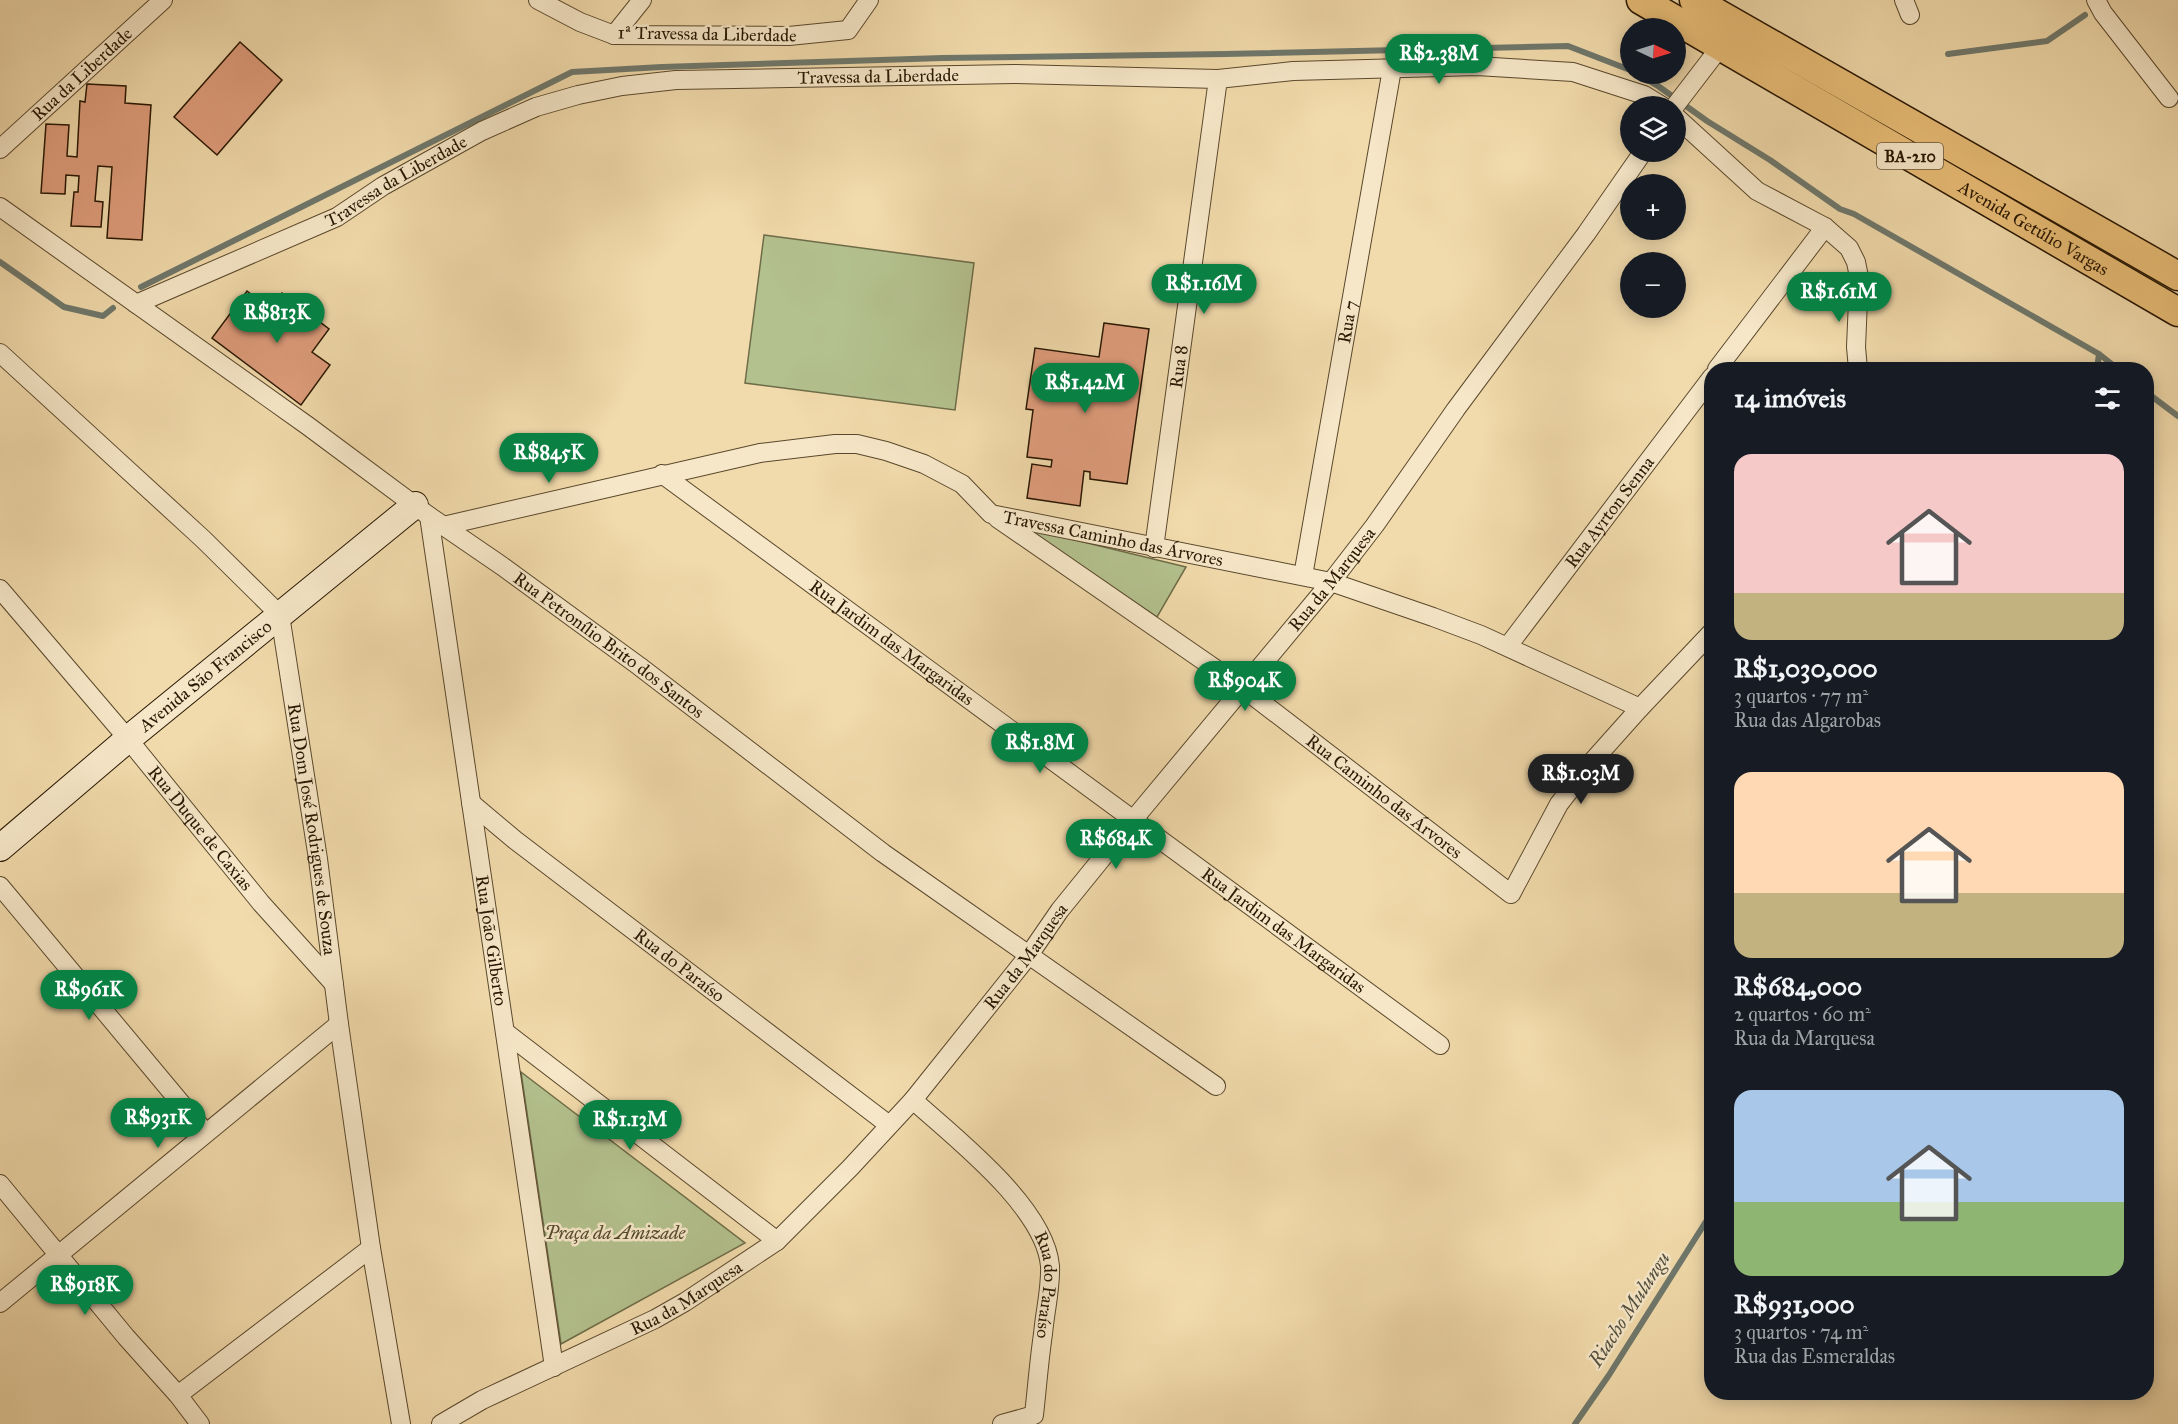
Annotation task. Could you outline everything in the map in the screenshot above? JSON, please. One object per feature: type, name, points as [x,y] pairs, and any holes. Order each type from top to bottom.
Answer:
[{"type":"main road","name":"Avenida Getúlio Vargas","points":[[1641,0],[2178,312]]},
{"type":"main road","name":"Avenida Getúlio Vargas","points":[[1694,0],[2178,276]]},
{"type":"street","name":"Rua da Liberdade","points":[[0,149],[163,0]]},
{"type":"street","name":"1ª Travessa da Liberdade","points":[[538,0],[580,22],[614,35],[789,36],[848,30],[869,0]]},
{"type":"street","points":[[614,35],[642,0]]},
{"type":"street","points":[[2096,0],[2103,13],[2169,98]]},
{"type":"street","points":[[1682,96],[1720,46]]},
{"type":"street","name":"Travessa da Liberdade","points":[[136,304],[338,217],[383,186],[482,131],[536,106],[578,94],[622,86],[676,80],[1014,74],[1218,78],[1293,71],[1477,66],[1573,72],[1646,96]]},
{"type":"street","name":"Rua 7","points":[[1303,576],[1392,69]]},
{"type":"street","name":"Rua 8","points":[[1154,548],[1218,78]]},
{"type":"street","points":[[1686,126],[1757,191],[1825,227],[1849,248],[1856,262],[1858,277],[1857,362]]},
{"type":"street","name":"Rua da Marquesa","points":[[441,1424],[482,1400],[655,1319],[730,1274],[777,1241],[850,1168],[913,1100],[1029,955],[1060,910],[1331,582],[1375,525],[1456,409],[1586,234],[1636,162]]},
{"type":"street","name":"Rua Petronílio Brito dos Santos","points":[[0,207],[308,426],[429,516],[639,666],[883,852],[1216,1086]]},
{"type":"street","points":[[1722,362],[1825,227]]},
{"type":"street","points":[[0,353],[203,539],[280,615]]},
{"type":"street","name":"Rua Ayrton Senna","points":[[1508,646],[1704,388]]},
{"type":"street","name":"Travessa Caminho das Árvores","points":[[429,516],[562,500],[662,474],[760,453],[835,444],[857,444],[924,464],[962,484],[991,514],[1331,582],[1508,646],[1640,708]]},
{"type":"street","name":"Rua Jardim das Margaridas","points":[[662,474],[1440,1046]]},
{"type":"street","name":"Rua Caminho das Árvores","points":[[991,514],[1243,688],[1511,894],[1559,804],[1640,708]]},
{"type":"street","name":"Avenida São Francisco","points":[[0,848],[128,739],[280,615],[429,516]]},
{"type":"street","name":"Rua João Gilberto","points":[[429,516],[554,1366]]},
{"type":"street","name":"Rua Duque de Caxias","points":[[0,589],[128,739],[261,903],[334,984]]},
{"type":"street","name":"Rua Dom José Rodrigues de Souza","points":[[280,615],[318,859],[371,1248],[401,1424]]},
{"type":"street","points":[[1640,708],[1704,640]]},
{"type":"street","name":"Rua do Paraíso","points":[[471,803],[515,840],[889,1125]]},
{"type":"street","points":[[0,886],[206,1132]]},
{"type":"street","points":[[0,1303],[339,1024]]},
{"type":"street","points":[[505,1032],[777,1241]]},
{"type":"street","name":"Rua do Paraíso","points":[[913,1100],[1006,1187],[1041,1233],[1050,1264],[1034,1415],[1002,1424]]},
{"type":"street","points":[[0,1184],[200,1424]]},
{"type":"street","points":[[178,1395],[371,1248]]},
{"type":"green space","points":[[764,235],[974,263],[955,410],[745,383]]},
{"type":"green space","points":[[1026,528],[1186,567],[1157,617]]},
{"type":"green space","name":"Praça da Amizade","points":[[521,1072],[745,1243],[561,1344]]},
{"type":"building","points":[[240,42],[282,80],[217,155],[174,117]]},
{"type":"building","points":[[87,84],[126,86],[125,103],[151,105],[142,240],[107,238],[112,167],[98,166],[95,201],[103,202],[101,227],[71,226],[74,192],[78,192],[79,176],[66,175],[65,194],[41,193],[46,124],[69,125],[67,156],[77,157],[80,101],[85,102]]},
{"type":"building","points":[[247,291],[265,305],[256,317],[261,322],[282,293],[329,329],[312,352],[330,365],[301,405],[212,338]]},
{"type":"building","points":[[1104,323],[1149,329],[1127,484],[1090,479],[1090,472],[1084,471],[1080,506],[1027,498],[1032,464],[1051,467],[1052,460],[1027,457],[1033,410],[1026,409],[1035,348],[1099,357]]},
{"type":"waterway","name":"Riacho Mulungu","points":[[1948,54],[2047,41],[2085,15]]},
{"type":"waterway","points":[[141,287],[572,72],[943,58],[1568,46],[1620,66]]},
{"type":"waterway","points":[[1654,84],[1840,209],[1854,214],[2099,354],[2109,362]]},
{"type":"waterway","points":[[0,262],[64,307],[103,316],[113,308]]},
{"type":"waterway","name":"Riacho Mulungu","points":[[2098,362],[2099,354]]},
{"type":"waterway","points":[[2154,398],[2178,416]]},
{"type":"waterway","name":"Riacho Mulungu","points":[[1575,1424],[1609,1375],[1704,1225]]}]
